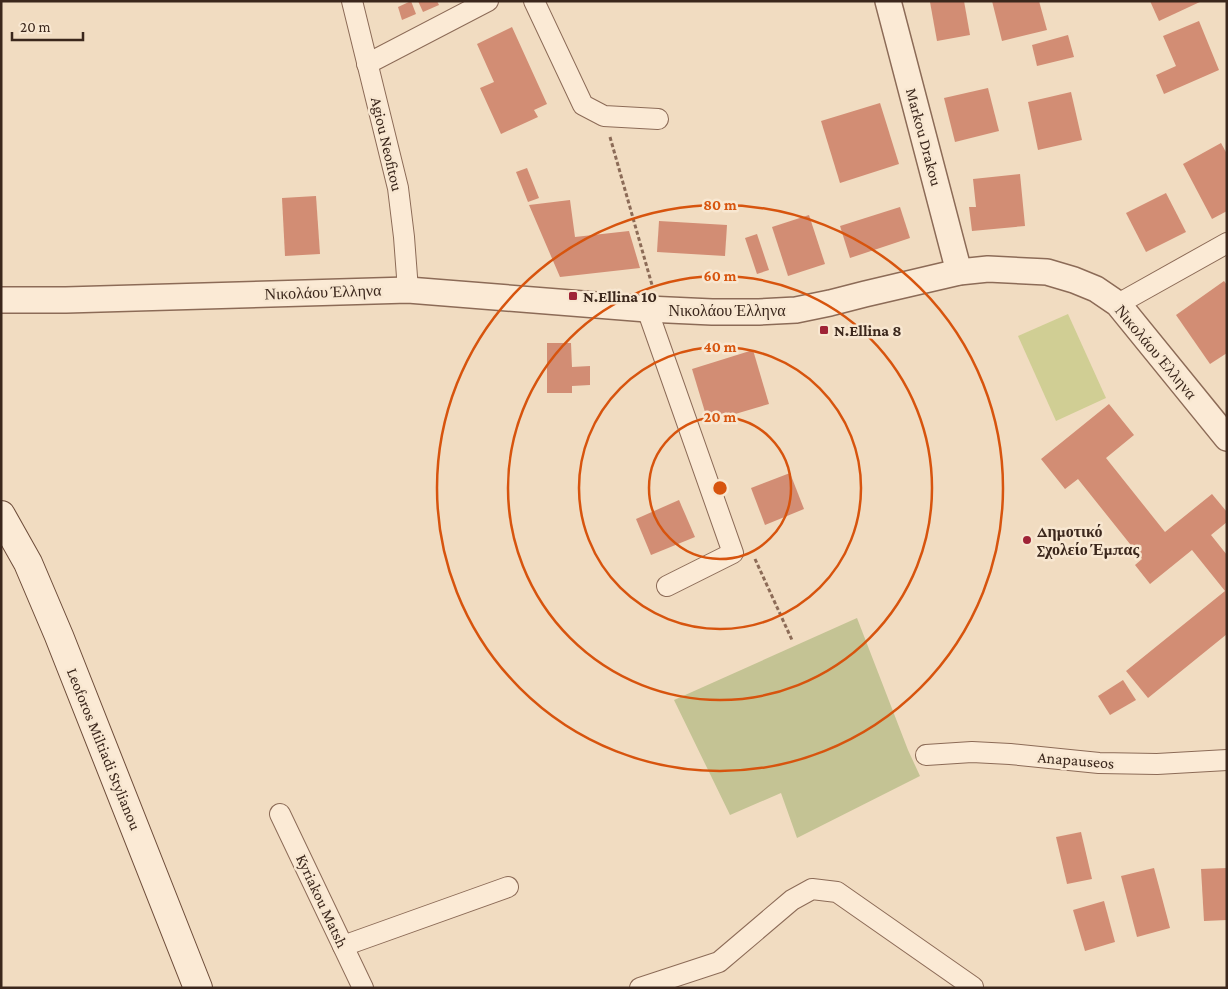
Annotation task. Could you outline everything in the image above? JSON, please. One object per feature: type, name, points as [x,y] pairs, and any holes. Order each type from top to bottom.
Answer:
[{"type":"main road","name":"Leoforos Miltiadi Stylianou","points":[[1,515],[28,563],[59,636],[198,988]]},
{"type":"street","name":"Agiou Neofitou","points":[[352,1],[398,188],[408,290]]},
{"type":"street","points":[[367,64],[488,1]]},
{"type":"street","points":[[534,1],[583,105],[604,116],[658,119]]},
{"type":"street","name":"Markou Drakou","points":[[888,1],[959,272]]},
{"type":"street","points":[[1118,304],[1227,243]]},
{"type":"street","name":"Νικολάου Έλληνα","points":[[1,300],[66,300],[408,290],[653,309],[760,312],[796,310],[830,304],[864,294],[959,272],[988,269],[1047,272],[1096,289],[1118,304],[1227,438]]},
{"type":"street","points":[[653,309],[733,553],[666,586]]},
{"type":"street","name":"Anapauseos","points":[[926,755],[972,752],[1099,763],[1147,764],[1227,760]]},
{"type":"street","name":"Kyriakou Matsh","points":[[280,814],[363,988]]},
{"type":"street","points":[[343,946],[508,887]]},
{"type":"street","points":[[640,988],[720,962],[792,900],[812,889],[837,892],[973,987]]},
{"type":"path","points":[[604,116],[653,309]]},
{"type":"path","points":[[733,553],[754,558],[792,640]]},
{"type":"shaded area","points":[[1068,314],[1106,398],[1056,421],[1018,336]]},
{"type":"shaded area","points":[[857,618],[908,750],[920,776],[797,838],[781,793],[730,815],[674,700]]},
{"type":"building","points":[[411,1],[416,14],[402,20],[398,7]]},
{"type":"building","points":[[418,1],[437,1],[439,5],[423,12]]},
{"type":"building","points":[[964,1],[970,35],[937,41],[930,2]]},
{"type":"building","points":[[992,1],[1039,1],[1047,30],[1002,41]]},
{"type":"building","points":[[1150,1],[1202,1],[1159,21]]},
{"type":"building","points":[[1199,21],[1219,70],[1164,94],[1156,75],[1176,66],[1163,36]]},
{"type":"building","points":[[512,27],[547,104],[534,110],[538,117],[501,134],[480,88],[494,82],[477,44]]},
{"type":"building","points":[[1068,35],[1074,57],[1037,66],[1032,45]]},
{"type":"building","points":[[988,88],[999,131],[955,142],[944,98]]},
{"type":"building","points":[[1071,92],[1082,140],[1038,150],[1028,102]]},
{"type":"building","points":[[880,103],[899,164],[840,183],[821,121]]},
{"type":"building","points":[[1221,143],[1227,154],[1227,211],[1212,219],[1183,164]]},
{"type":"building","points":[[527,168],[539,198],[528,202],[516,172]]},
{"type":"building","points":[[1020,174],[1025,226],[972,231],[969,207],[976,207],[973,179]]},
{"type":"building","points":[[1166,193],[1186,232],[1146,252],[1126,213]]},
{"type":"building","points":[[316,196],[320,254],[285,256],[282,198]]},
{"type":"building","points":[[570,200],[575,237],[629,231],[640,268],[560,277],[529,205]]},
{"type":"building","points":[[900,207],[910,238],[850,258],[840,226]]},
{"type":"building","points":[[809,215],[825,264],[788,276],[772,227]]},
{"type":"building","points":[[659,221],[727,225],[725,256],[657,252]]},
{"type":"building","points":[[757,234],[769,270],[757,274],[745,238]]},
{"type":"building","points":[[1224,281],[1227,285],[1227,353],[1210,364],[1176,315]]},
{"type":"building","points":[[547,343],[571,343],[572,367],[590,366],[590,385],[572,386],[572,393],[547,393]]},
{"type":"building","points":[[753,350],[769,404],[708,422],[692,369]]},
{"type":"building","points":[[1109,404],[1134,435],[1106,458],[1165,532],[1212,494],[1227,512],[1227,522],[1211,535],[1227,555],[1227,634],[1148,698],[1126,671],[1225,591],[1192,550],[1150,584],[1135,565],[1142,559],[1078,479],[1065,489],[1041,459]]},
{"type":"building","points":[[790,473],[804,509],[765,525],[751,488]]},
{"type":"building","points":[[679,500],[695,537],[651,555],[636,519]]},
{"type":"building","points":[[1123,680],[1136,700],[1110,715],[1098,696]]},
{"type":"building","points":[[1081,832],[1092,879],[1067,884],[1056,837]]},
{"type":"building","points":[[1154,868],[1170,928],[1137,937],[1121,876]]},
{"type":"building","points":[[1227,868],[1227,920],[1204,921],[1201,869]]},
{"type":"building","points":[[1104,901],[1115,942],[1085,951],[1073,910]]},
{"type":"place","name":"N.Ellina 10","points":[[573,296]]},
{"type":"place","name":"N.Ellina 8","points":[[824,330]]},
{"type":"place","name":"Δημοτικό Σχολείο Έμπας","points":[[1027,540]]}]
